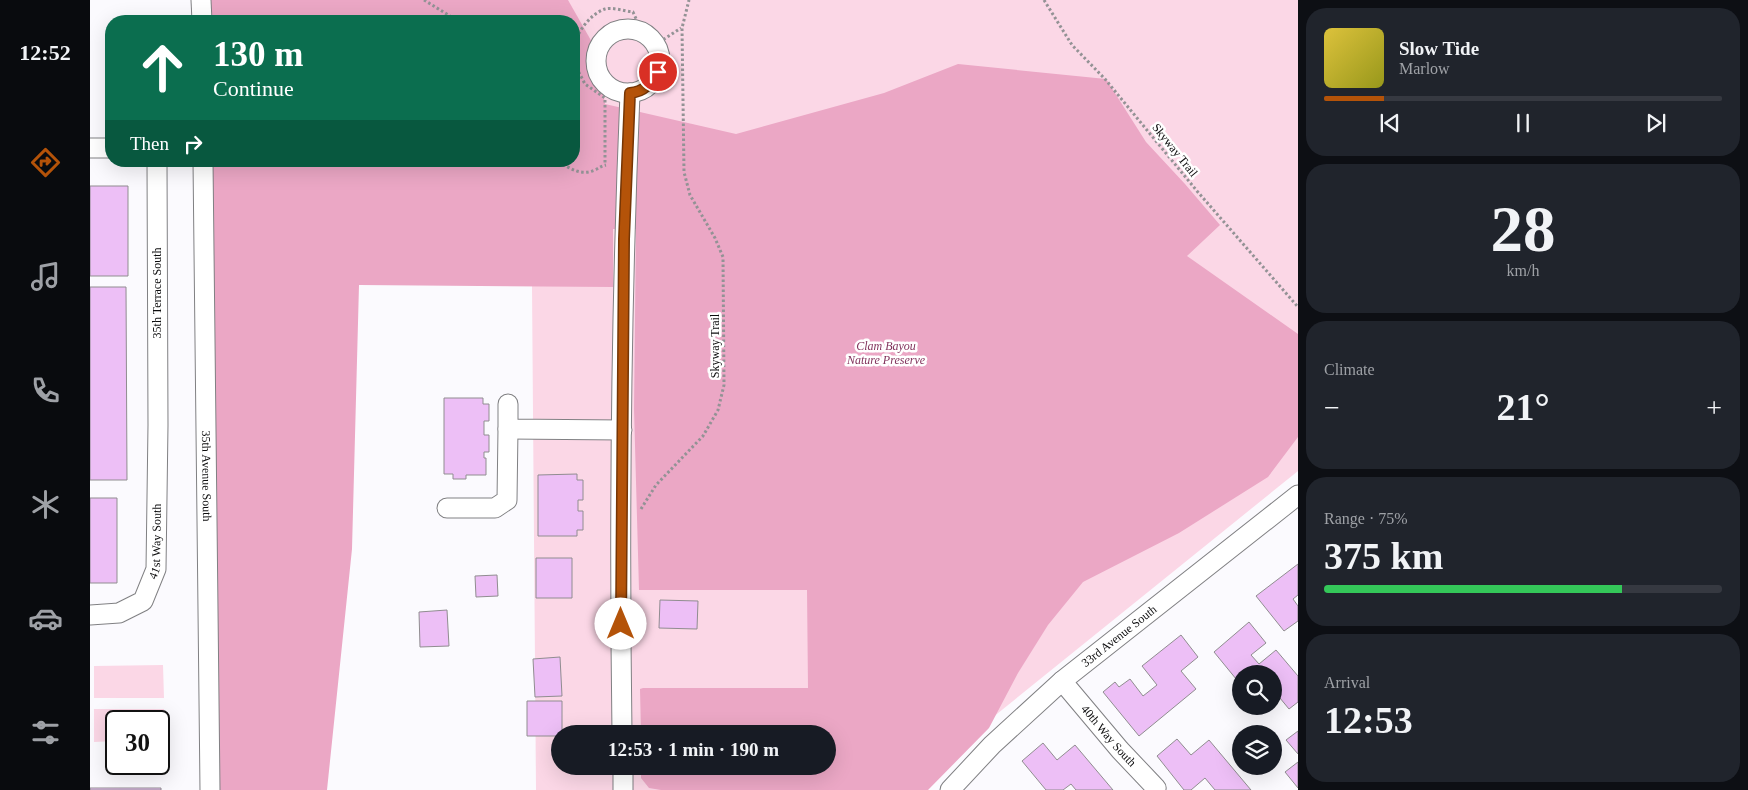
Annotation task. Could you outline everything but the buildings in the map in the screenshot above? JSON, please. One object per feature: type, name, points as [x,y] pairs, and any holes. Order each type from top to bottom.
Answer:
[{"type":"street","points":[[201,0],[202,15]]},
{"type":"street","points":[[626,28],[642,32],[650,37],[655,45],[659,51],[660,62],[658,72],[652,82],[644,89],[630,93],[613,90],[605,84],[599,75],[596,65],[596,54],[600,44],[616,30],[626,28]]},
{"type":"street","points":[[622,725],[620,606],[624,239],[630,93]]},
{"type":"street","points":[[90,148],[105,148]]},
{"type":"street","name":"35th Terrace South","points":[[157,167],[158,425]]},
{"type":"street","name":"35th Avenue South","points":[[203,167],[210,790]]},
{"type":"street","points":[[447,508],[495,508],[507,500],[508,404]]},
{"type":"street","name":"41st Way South","points":[[90,615],[119,613],[143,601],[156,569],[158,425]]},
{"type":"street","points":[[508,430],[622,430]]},
{"type":"street","name":"33rd Avenue South","points":[[950,790],[992,745],[1062,681],[1298,495]]},
{"type":"street","name":"40th Way South","points":[[1062,681],[1156,790]]},
{"type":"street","points":[[622,775],[623,790]]},
{"type":"path","points":[[424,0],[448,15]]},
{"type":"path","name":"Skyway Trail","points":[[640,514],[642,506],[656,485],[703,436],[718,410],[724,385],[723,257],[715,238],[690,195],[684,172],[682,28],[689,0]]},
{"type":"path","name":"Skyway Trail","points":[[1044,0],[1072,45],[1105,79],[1197,191],[1298,307]]},
{"type":"path","points":[[580,34],[590,19],[606,9],[632,12],[642,32]]},
{"type":"path","points":[[655,45],[682,28]]},
{"type":"path","points":[[580,74],[585,84],[605,98],[605,165]]},
{"type":"path","points":[[568,167],[582,173],[605,165],[627,165]]},
{"type":"green space","name":"Clam Bayou Nature Preserve","points":[[207,0],[568,0],[577,15],[207,15]]},
{"type":"green space","name":"Clam Bayou Nature Preserve","points":[[530,0],[1298,0],[1298,471],[961,743],[924,790],[536,790],[531,167],[580,167],[580,15],[561,15]]},
{"type":"green space","name":"Clam Bayou Nature Preserve","points":[[580,21],[597,51],[605,104],[736,134],[884,93],[958,64],[1106,79],[1146,142],[1220,225],[1187,256],[1298,334],[1298,437],[1268,477],[1179,533],[1083,582],[1048,625],[1018,673],[989,728],[928,790],[661,790],[649,788],[641,778],[641,775],[836,775],[836,725],[641,725],[640,689],[643,688],[808,688],[807,590],[639,590],[634,409],[636,229],[613,229],[613,287],[359,285],[352,549],[327,790],[204,790],[206,167],[580,167]]},
{"type":"green space","points":[[163,665],[164,698],[94,698],[94,666]]},
{"type":"green space","points":[[94,709],[164,709],[105,710],[105,742],[94,742]]},
{"type":"route","points":[[621,624],[624,239],[630,93],[644,89],[652,82],[658,72]]}]
